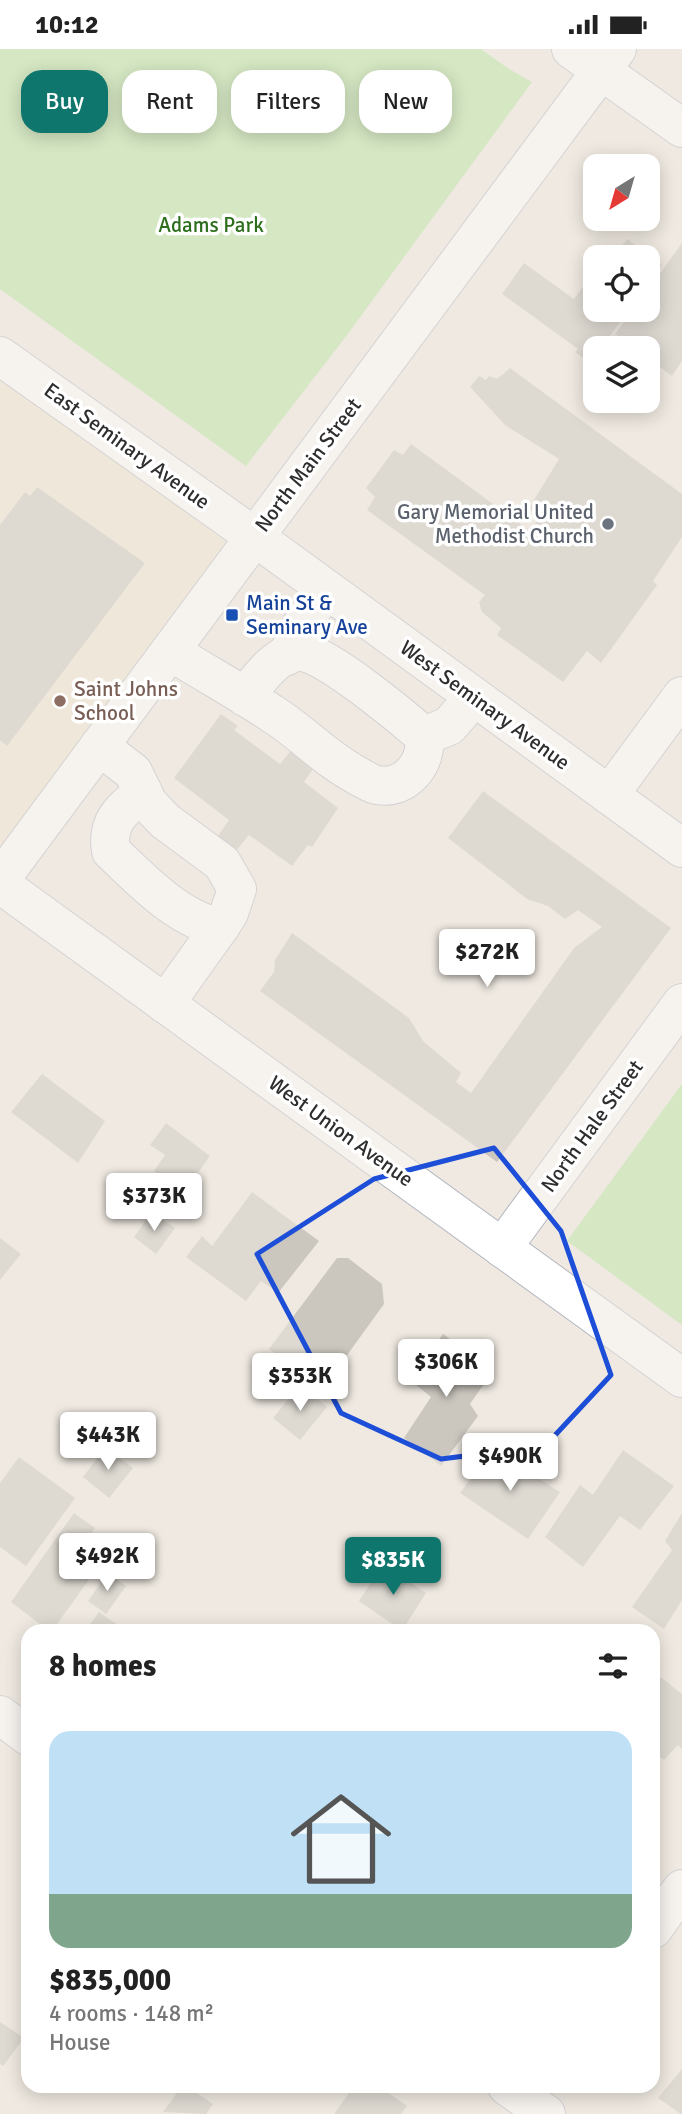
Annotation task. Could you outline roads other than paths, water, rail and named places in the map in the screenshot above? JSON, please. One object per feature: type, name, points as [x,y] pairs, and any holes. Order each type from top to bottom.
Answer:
[{"type":"street","points":[[596,56],[682,128]]},
{"type":"street","name":"North Main Street","points":[[0,882],[255,537],[596,56]]},
{"type":"street","name":"East Seminary Avenue","points":[[0,355],[255,537]]},
{"type":"street","name":"West Seminary Avenue","points":[[255,537],[682,848]]},
{"type":"street","points":[[287,656],[301,627],[326,589]]},
{"type":"street","points":[[170,651],[245,697],[273,714],[317,750],[376,785],[396,785],[411,775],[426,749],[424,736],[388,706],[328,663],[302,652],[287,656],[266,669],[245,697]]},
{"type":"street","points":[[609,795],[682,696]]},
{"type":"street","points":[[424,736],[449,726],[474,697]]},
{"type":"street","points":[[99,745],[133,772],[148,803],[165,821],[222,863],[237,889],[229,913],[166,1004]]},
{"type":"street","points":[[143,792],[116,817],[108,839],[111,851],[179,910],[205,925],[220,927]]},
{"type":"street","name":"West Union Avenue","points":[[0,882],[682,1378]]},
{"type":"street","name":"North Hale Street","points":[[502,1248],[682,1003]]},
{"type":"street","points":[[0,1715],[21,1731]]},
{"type":"street","points":[[660,1919],[682,1889]]},
{"type":"place","name":"Gary Memorial United Methodist Church","points":[[608,524]]},
{"type":"place","name":"Main St & Seminary Ave","points":[[232,615]]},
{"type":"place","name":"Saint Johns School","points":[[60,701]]},
{"type":"park label","name":"Adams Park","points":[[211,225]]}]
